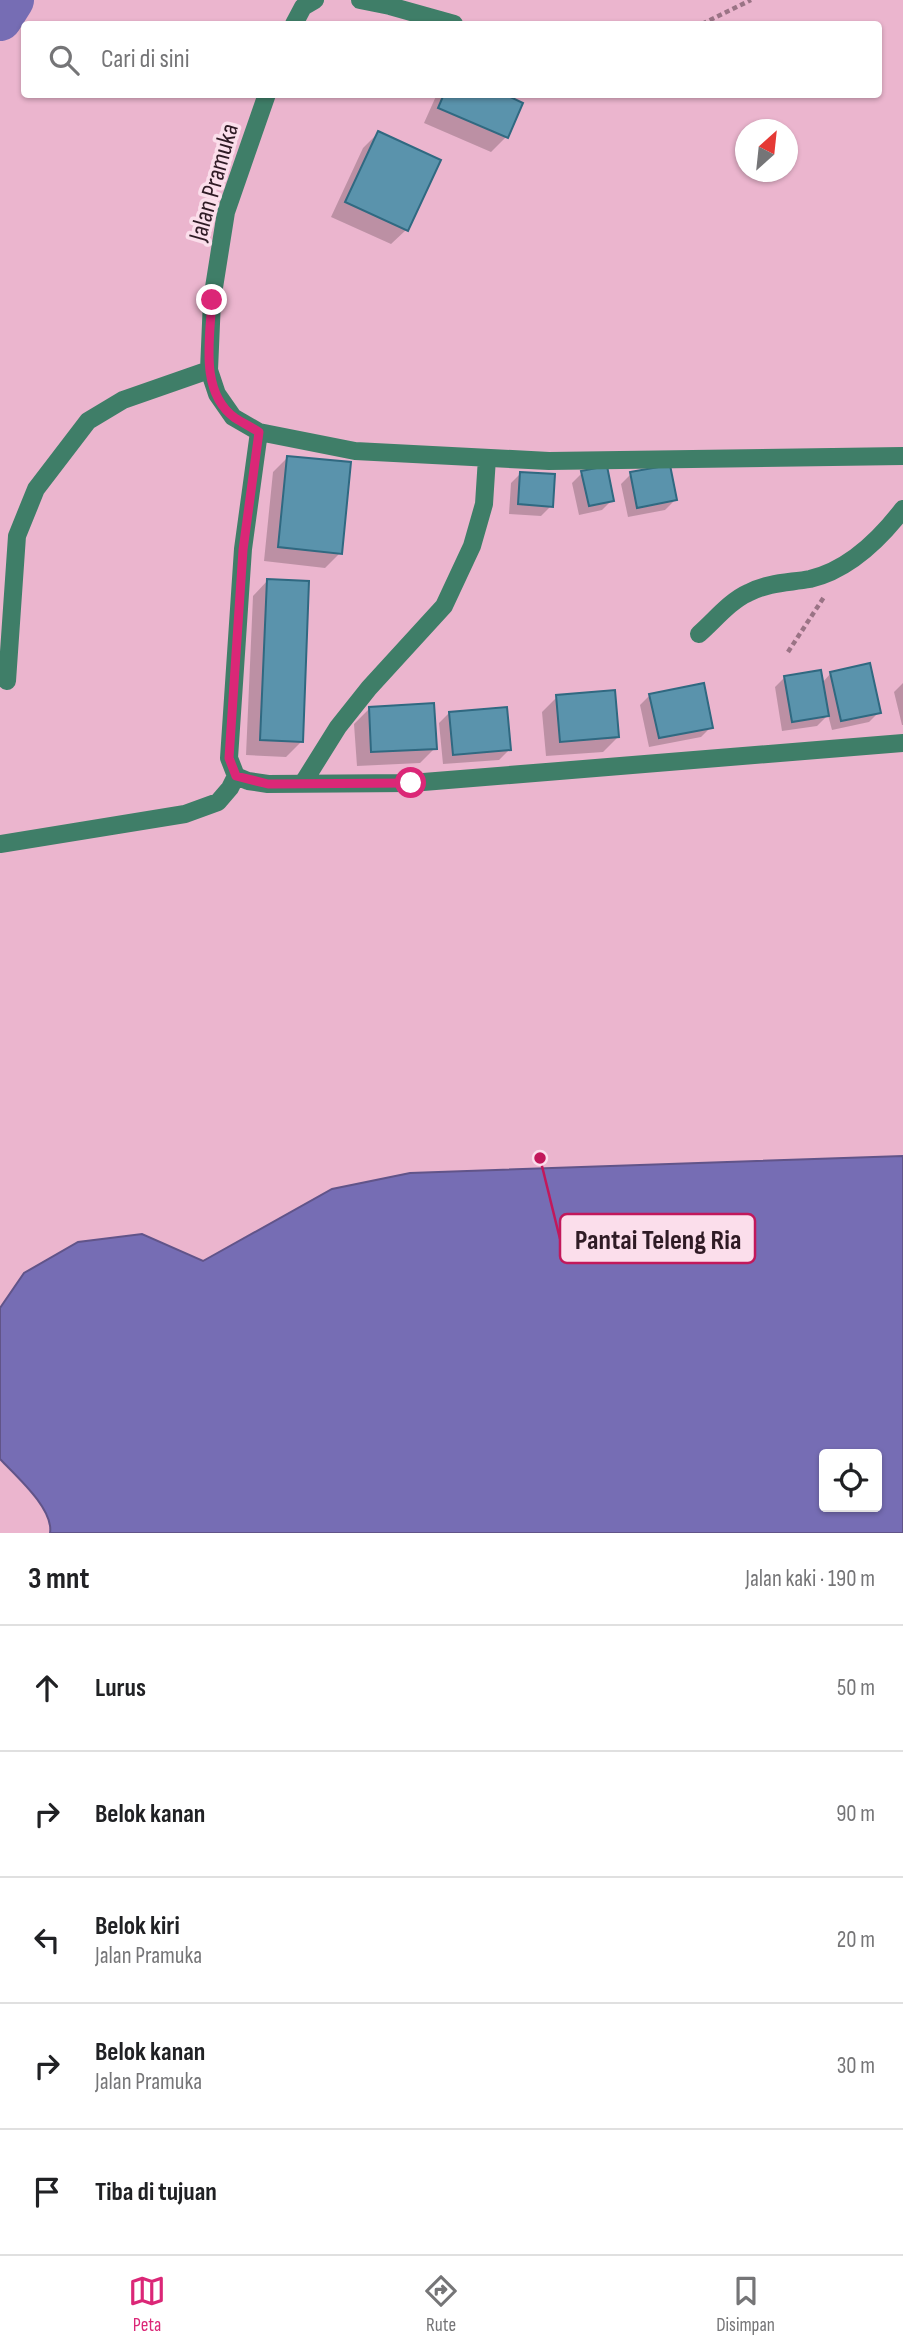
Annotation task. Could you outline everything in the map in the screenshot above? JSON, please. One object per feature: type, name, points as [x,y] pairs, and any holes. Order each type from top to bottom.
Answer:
[{"type":"street","points":[[296,21],[303,7],[316,0]]},
{"type":"street","points":[[360,0],[443,21]]},
{"type":"street","name":"Jalan Pramuka","points":[[259,432],[233,416],[217,394],[209,370],[212,300],[226,212],[266,98]]},
{"type":"street","points":[[7,681],[17,536],[36,489],[88,421],[123,400],[209,370]]},
{"type":"street","points":[[0,844],[185,814],[218,802],[230,788],[236,776],[229,758],[229,744],[243,550],[259,432],[355,451],[549,461],[903,456]]},
{"type":"street","points":[[303,783],[338,727],[444,606],[472,546],[484,504],[487,458]]},
{"type":"street","points":[[699,634],[744,594],[771,583],[811,578],[844,566],[888,529],[903,509]]},
{"type":"street","points":[[236,776],[268,784],[411,783],[903,743]]},
{"type":"path","points":[[708,21],[751,0]]},
{"type":"path","points":[[788,652],[844,566]]},
{"type":"shaded area","points":[[903,1156],[903,1533],[50,1533],[50,1524],[40,1504],[0,1459],[0,1308],[24,1273],[78,1242],[142,1234],[203,1261],[332,1189],[410,1173]]},
{"type":"building","points":[[442,98],[512,98],[523,103],[508,138],[438,108]]},
{"type":"building","points":[[378,131],[441,160],[408,231],[345,202]]},
{"type":"building","points":[[287,456],[351,462],[342,554],[278,547]]},
{"type":"building","points":[[670,465],[677,500],[637,508],[630,472]]},
{"type":"building","points":[[607,466],[614,501],[589,506],[581,471]]},
{"type":"building","points":[[520,472],[555,474],[553,507],[518,504]]},
{"type":"building","points":[[267,579],[309,581],[303,742],[260,740]]},
{"type":"building","points":[[870,663],[881,713],[841,721],[830,672]]},
{"type":"building","points":[[821,670],[829,716],[792,722],[784,676]]},
{"type":"building","points":[[704,683],[713,728],[659,738],[649,694]]},
{"type":"building","points":[[615,690],[619,737],[560,742],[556,695]]},
{"type":"building","points":[[434,703],[437,749],[371,752],[369,707]]},
{"type":"building","points":[[507,707],[511,750],[453,755],[449,712]]},
{"type":"waterway","points":[[0,19],[12,0]]},
{"type":"place","name":"Pantai Teleng Ria","points":[[540,1158]]},
{"type":"route","points":[[212,300],[209,370],[217,394],[233,416],[259,432],[243,550],[229,758],[236,776],[268,784],[411,783]]}]
